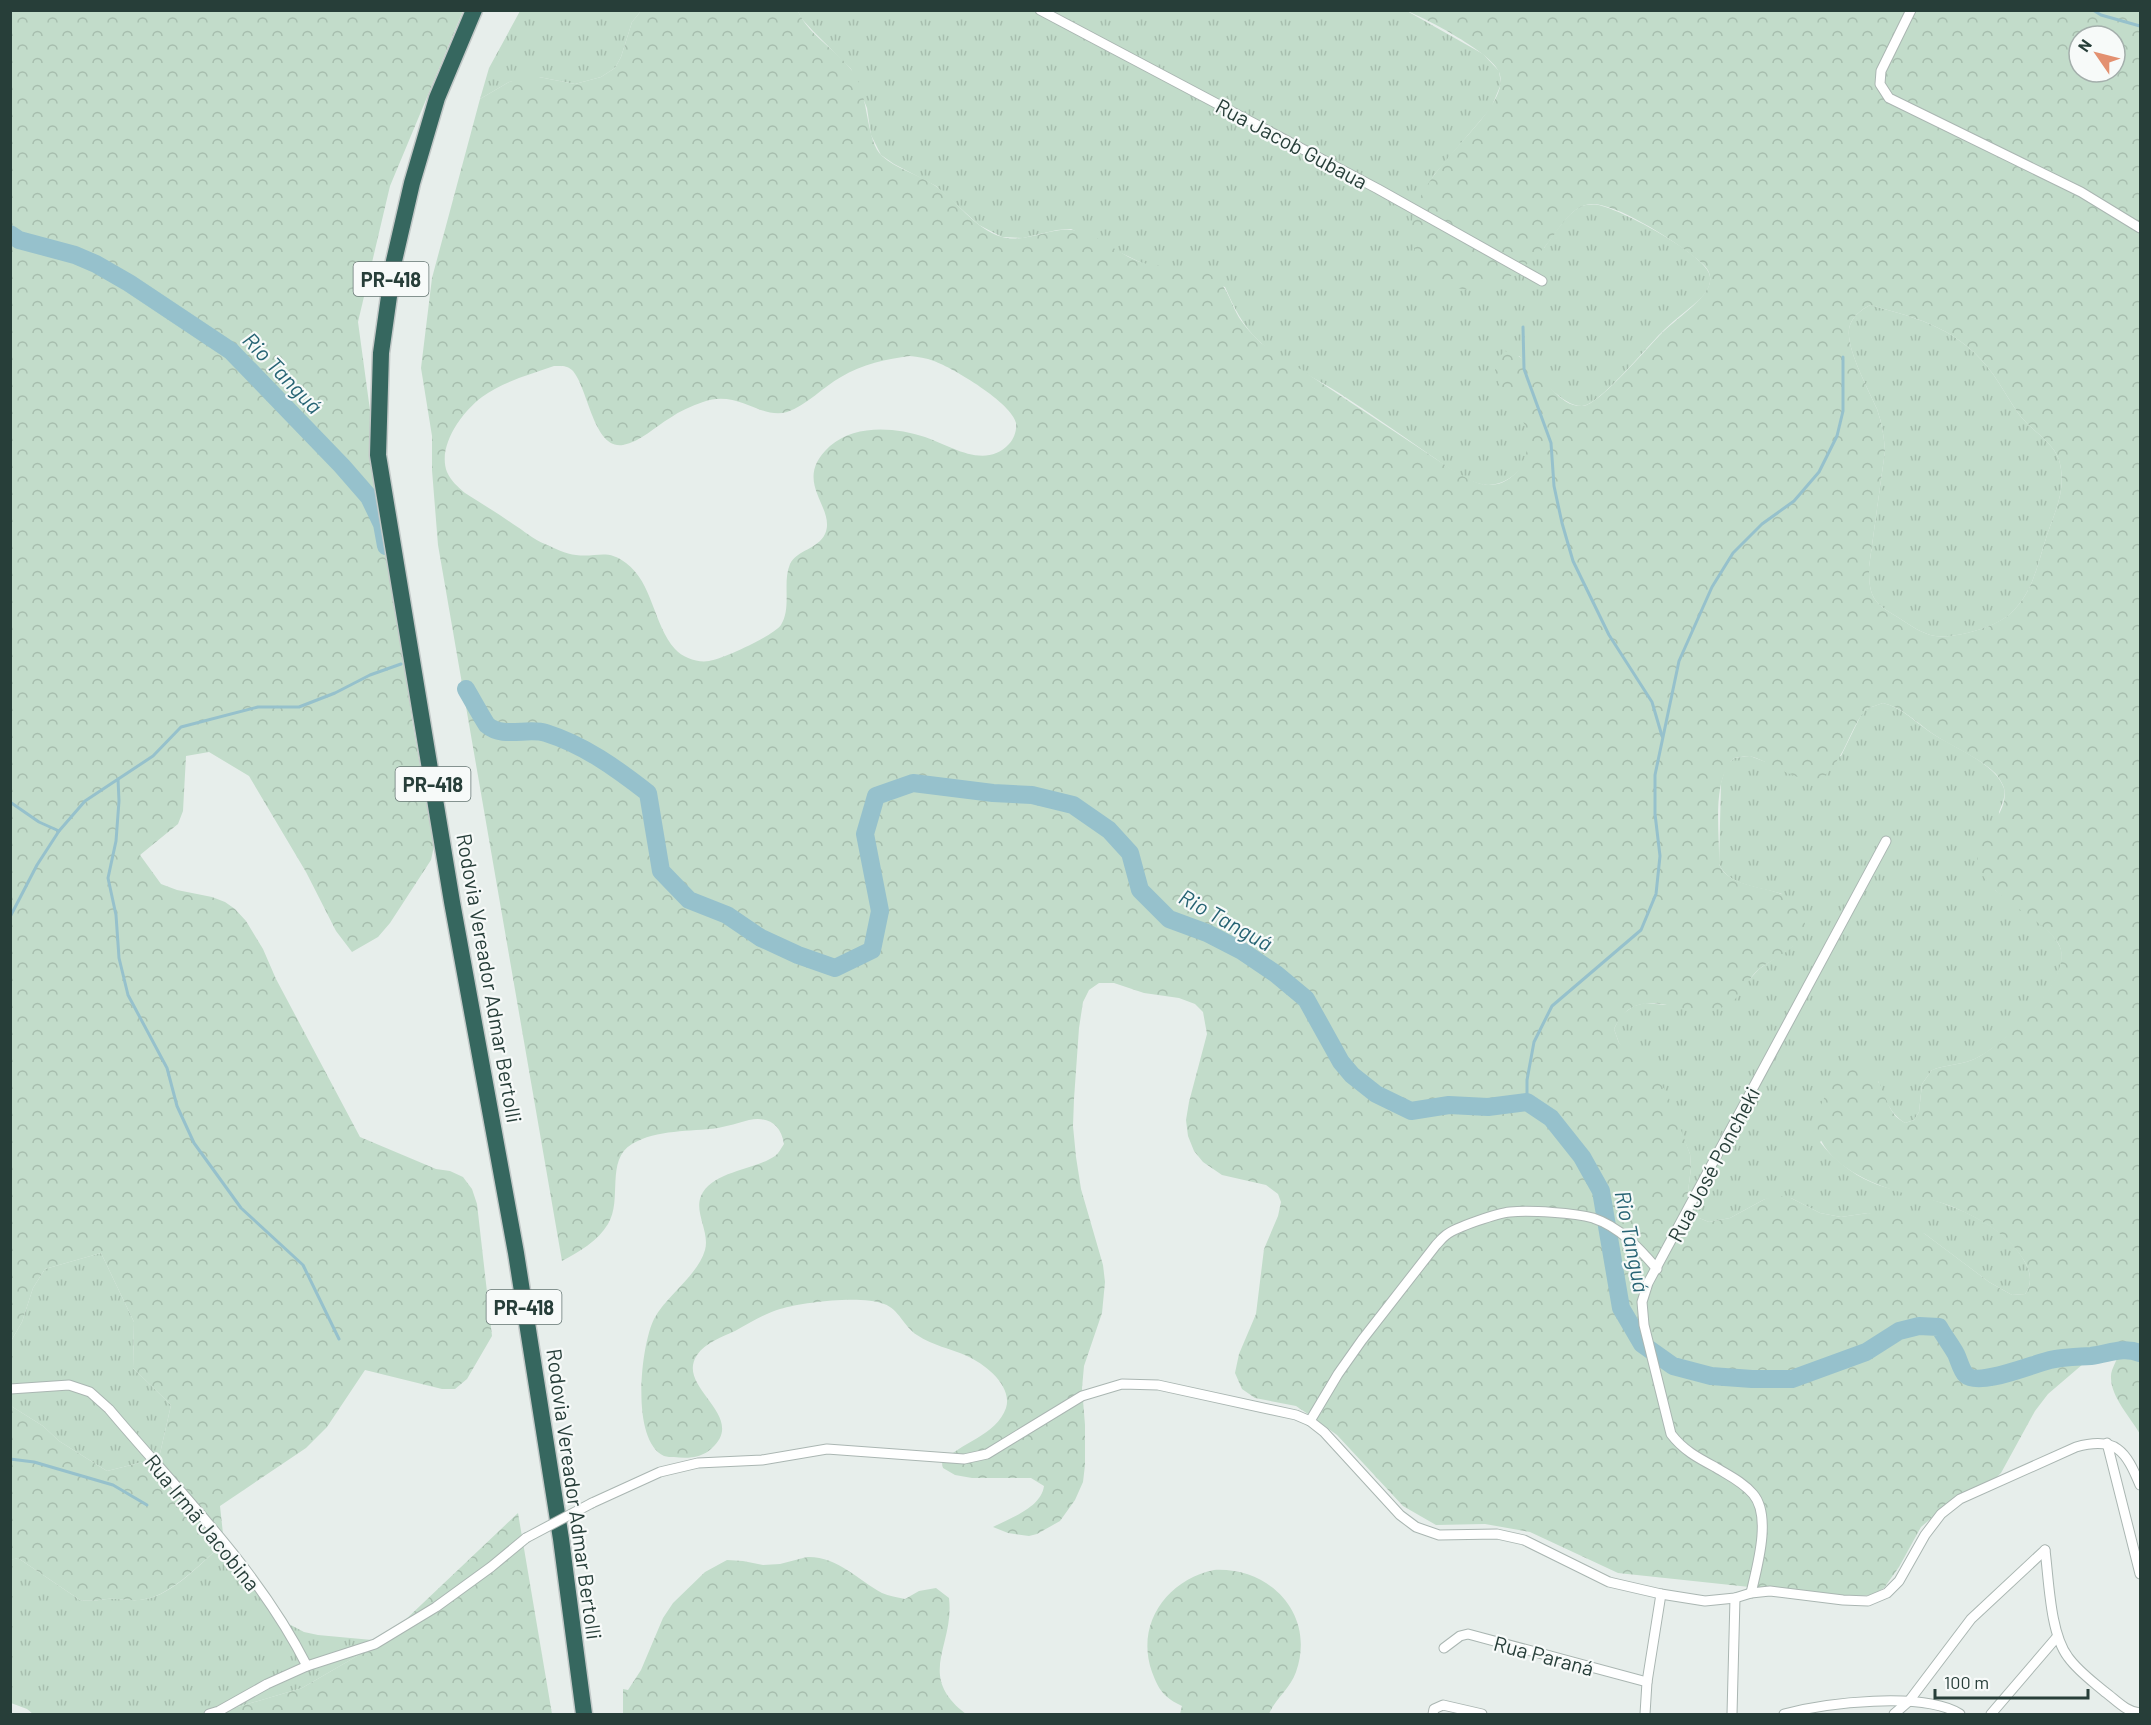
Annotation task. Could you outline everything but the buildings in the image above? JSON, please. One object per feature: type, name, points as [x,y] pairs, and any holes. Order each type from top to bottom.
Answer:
[{"type":"highway","name":"Rodovia Vereador Admar Bertolli","points":[[474,10],[437,98],[412,183],[393,261],[381,353],[378,455],[452,902],[516,1253],[561,1539],[584,1714]]},
{"type":"street","name":"Rua Jacob Gubaua","points":[[1040,10],[1378,189],[1542,281]]},
{"type":"street","points":[[1911,10],[1881,71],[1880,84],[1889,98],[2081,192],[2140,228]]},
{"type":"street","name":"Rua José Poncheki","points":[[1310,1421],[1338,1374],[1362,1340],[1436,1245],[1458,1228],[1509,1212],[1563,1214],[1592,1218],[1614,1229],[1634,1243],[1657,1269],[1886,841]]},
{"type":"street","points":[[1657,1269],[1648,1283],[1642,1302],[1644,1325],[1671,1434],[1680,1446],[1745,1485],[1755,1496],[1761,1512],[1761,1547],[1751,1593]]},
{"type":"street","points":[[209,1714],[307,1666],[375,1644],[436,1606],[491,1567],[526,1538],[591,1503],[660,1472],[698,1463],[762,1460],[827,1449],[964,1459],[987,1454],[1082,1396],[1122,1384],[1158,1385],[1296,1415],[1310,1421],[1324,1432],[1400,1515],[1416,1527],[1439,1535],[1497,1534],[1524,1540],[1609,1582],[1705,1601],[1770,1591],[1868,1601],[1887,1593],[1899,1581],[1925,1535],[1941,1514],[1960,1499],[2076,1447],[2091,1443],[2107,1443],[2120,1449],[2130,1461],[2140,1485]]},
{"type":"street","name":"Rua Irmã Jacobina","points":[[10,1389],[69,1385],[90,1392],[109,1409],[236,1556],[294,1640],[307,1666]]},
{"type":"street","points":[[2107,1443],[2140,1574]]},
{"type":"street","points":[[1894,1714],[1909,1701],[1971,1619],[2045,1550],[2057,1637],[2068,1657],[2082,1673],[2129,1710],[2140,1713]]},
{"type":"street","points":[[1645,1714],[1647,1682],[1661,1594]]},
{"type":"street","points":[[1732,1714],[1735,1598]]},
{"type":"street","name":"Rua Paraná","points":[[1444,1648],[1460,1636],[1467,1634],[1647,1682]]},
{"type":"street","points":[[1991,1714],[2057,1637]]},
{"type":"street","points":[[1784,1714],[1828,1705],[1909,1701],[1940,1705],[1960,1714]]},
{"type":"street","points":[[1433,1714],[1434,1709],[1443,1705],[1482,1714]]},
{"type":"green space","points":[[11,11],[463,11],[390,186],[358,322],[412,719],[434,846],[431,860],[390,923],[378,937],[352,952],[336,931],[306,872],[249,776],[209,752],[186,756],[183,811],[178,824],[140,855],[161,884],[225,902],[246,921],[263,949],[276,979],[360,1137],[436,1169],[450,1171],[463,1177],[472,1189],[477,1204],[492,1336],[467,1379],[455,1389],[442,1389],[365,1370],[327,1427],[306,1448],[220,1506],[224,1543],[197,1568],[166,1591],[140,1600],[80,1600],[18,1558],[11,1560],[11,1406],[43,1426],[59,1441],[107,1471],[159,1458],[171,1405],[133,1368],[134,1322],[101,1253],[45,1269],[33,1288],[22,1322],[11,1341]]},
{"type":"green space","points":[[520,11],[641,11],[632,22],[621,57],[615,68],[601,77],[575,84],[539,77],[509,82],[480,99],[489,68]]},
{"type":"green space","points":[[641,11],[798,11],[809,29],[849,66],[855,75],[860,84],[873,140],[882,156],[934,185],[983,228],[1011,239],[1059,230],[1078,231],[1095,237],[1143,263],[1189,268],[1214,277],[1223,286],[1240,319],[1261,343],[1451,469],[1480,484],[1495,485],[1515,474],[1523,462],[1528,446],[1525,424],[1506,397],[1496,376],[1494,362],[1505,351],[1519,356],[1531,365],[1567,402],[1583,406],[1611,386],[1661,334],[1704,295],[1710,276],[1699,261],[1655,230],[1615,209],[1592,204],[1577,209],[1570,215],[1531,261],[1502,281],[1487,287],[1456,288],[1441,281],[1426,269],[1419,260],[1413,244],[1413,219],[1422,195],[1437,171],[1490,107],[1499,89],[1499,72],[1494,64],[1472,46],[1407,11],[2140,11],[2140,1434],[2114,1393],[2111,1374],[2119,1346],[2109,1344],[2048,1394],[2035,1411],[2001,1473],[1989,1484],[1934,1516],[1921,1527],[1899,1567],[1884,1588],[1872,1595],[1843,1597],[1618,1573],[1530,1532],[1485,1524],[1436,1525],[1403,1506],[1337,1435],[1305,1412],[1296,1406],[1255,1398],[1242,1389],[1235,1373],[1239,1354],[1256,1314],[1264,1249],[1278,1216],[1281,1202],[1278,1194],[1266,1185],[1222,1175],[1203,1162],[1194,1151],[1188,1136],[1186,1120],[1207,1034],[1203,1012],[1195,1004],[1179,998],[1144,993],[1114,983],[1099,983],[1089,990],[1083,1002],[1079,1028],[1073,1126],[1081,1189],[1103,1265],[1105,1282],[1102,1313],[1084,1366],[1082,1388],[1085,1465],[1083,1482],[1075,1500],[1060,1521],[1029,1536],[1008,1533],[993,1527],[1031,1506],[1042,1494],[1044,1486],[1031,1478],[972,1478],[955,1475],[943,1468],[942,1463],[958,1449],[986,1432],[1001,1418],[1006,1408],[1005,1392],[996,1377],[982,1364],[923,1339],[912,1332],[889,1306],[874,1301],[832,1301],[780,1309],[709,1344],[697,1355],[693,1367],[695,1379],[722,1424],[721,1436],[712,1448],[694,1457],[664,1456],[653,1447],[646,1432],[642,1412],[642,1370],[645,1349],[654,1319],[696,1268],[705,1250],[706,1236],[699,1209],[701,1196],[714,1181],[767,1161],[776,1155],[784,1144],[780,1132],[773,1123],[756,1119],[718,1128],[663,1133],[632,1144],[624,1151],[616,1170],[614,1204],[608,1224],[594,1241],[562,1261],[438,545],[432,470],[432,436],[421,368],[432,278],[480,99],[509,82],[526,77],[539,77],[575,84],[601,77],[615,68],[621,57],[632,22]],"holes":[[[1870,305],[1923,321],[1967,346],[1993,374],[2018,413],[2052,447],[2059,460],[2062,480],[2057,507],[2030,586],[2012,612],[1975,631],[1953,636],[1930,635],[1885,610],[1872,595],[1869,567],[1885,446],[1879,414],[1853,355],[1849,333],[1854,318]],[[910,356],[934,361],[967,378],[993,396],[1012,415],[1016,423],[1016,431],[1012,440],[1000,452],[979,456],[925,437],[888,430],[851,434],[830,446],[819,459],[814,471],[814,483],[827,524],[825,534],[818,543],[797,556],[790,564],[786,611],[781,625],[758,641],[716,659],[696,660],[682,655],[675,649],[662,628],[642,581],[635,571],[619,558],[607,555],[572,554],[541,542],[465,493],[447,472],[445,451],[448,441],[453,430],[474,403],[498,387],[554,366],[572,370],[578,378],[598,428],[613,444],[623,445],[642,437],[678,413],[703,402],[727,399],[768,412],[787,412],[849,372],[875,363]],[[1883,703],[1897,708],[1940,739],[1996,774],[2003,786],[2005,798],[1998,816],[1978,851],[1978,865],[1987,882],[1995,890],[2051,934],[2058,943],[2061,957],[2057,974],[2047,992],[2033,1010],[2000,1042],[1972,1060],[1932,1070],[1922,1084],[1919,1112],[1914,1120],[1905,1123],[1896,1116],[1872,1072],[1859,1065],[1841,1076],[1824,1099],[1817,1125],[1820,1138],[1837,1160],[1862,1177],[1895,1190],[1948,1205],[1993,1228],[2012,1244],[2026,1264],[2030,1279],[2025,1294],[2012,1295],[1989,1282],[1925,1234],[1897,1217],[1868,1213],[1841,1217],[1820,1213],[1791,1198],[1778,1196],[1765,1199],[1730,1218],[1709,1222],[1694,1216],[1687,1199],[1691,1168],[1690,1154],[1667,1093],[1653,1073],[1619,1043],[1614,1029],[1623,1014],[1634,1006],[1660,1004],[1702,1010],[1725,1006],[1737,997],[1759,969],[1797,942],[1805,927],[1804,917],[1798,905],[1789,897],[1777,892],[1736,881],[1726,874],[1719,864],[1718,808],[1722,780],[1734,758],[1746,757],[1761,760],[1801,778],[1819,778],[1827,773],[1839,758],[1866,709]]]},
{"type":"green space","points":[[798,11],[1407,11],[1483,54],[1499,71],[1501,84],[1491,108],[1434,175],[1415,209],[1544,248],[1565,220],[1580,207],[1602,206],[1645,225],[1696,258],[1706,268],[1710,277],[1709,285],[1702,297],[1657,337],[1611,386],[1590,403],[1582,406],[1573,404],[1556,394],[1519,356],[1503,390],[1527,427],[1530,444],[1528,454],[1517,473],[1508,479],[1488,485],[1477,483],[1464,478],[1351,401],[1268,349],[1243,322],[1225,287],[1142,263],[1071,229],[1023,238],[1002,237],[979,225],[936,186],[881,155],[871,135],[867,108],[851,69],[801,18]]},
{"type":"green space","points":[[1870,305],[1923,321],[1967,346],[1993,374],[2018,413],[2052,447],[2059,460],[2062,480],[2057,507],[2030,586],[2012,612],[1997,622],[1976,631],[1954,636],[1930,635],[1885,610],[1872,595],[1869,567],[1885,446],[1879,414],[1853,355],[1849,333],[1854,318]]},
{"type":"green space","points":[[1883,703],[1903,712],[1933,734],[1972,756],[1998,778],[2003,786],[2004,799],[1999,812],[1995,890],[2049,931],[2060,947],[2061,961],[2056,977],[2046,995],[2032,1012],[2000,1042],[1972,1060],[1932,1070],[1922,1084],[1919,1112],[1914,1120],[1905,1123],[1895,1115],[1878,1081],[1820,1142],[1843,1165],[1864,1179],[1950,1206],[1994,1229],[2018,1251],[2026,1264],[2030,1279],[2025,1294],[2012,1295],[1989,1282],[1925,1234],[1868,1213],[1841,1217],[1820,1213],[1791,1198],[1765,1199],[1730,1218],[1709,1222],[1694,1216],[1687,1199],[1691,1168],[1690,1154],[1678,1125],[1619,1043],[1614,1029],[1621,1015],[1634,1006],[1645,1003],[1666,1005],[1750,979],[1759,969],[1793,946],[1782,894],[1737,881],[1723,871],[1719,864],[1721,783],[1726,766],[1734,758],[1750,756],[1766,762],[1841,756],[1861,715],[1866,709]]},
{"type":"green space","points":[[101,1253],[134,1322],[133,1368],[171,1405],[159,1458],[107,1471],[59,1441],[43,1426],[11,1406],[11,1341],[22,1322],[33,1288],[45,1269]]},
{"type":"green space","points":[[518,1513],[552,1714],[214,1714],[302,1688],[383,1641]]},
{"type":"green space","points":[[224,1543],[287,1623],[304,1632],[318,1635],[383,1641],[302,1688],[214,1714],[33,1714],[11,1703],[10,1560],[18,1558],[80,1600],[140,1600],[156,1596],[177,1584]]},
{"type":"green space","points":[[807,1557],[828,1560],[887,1595],[905,1599],[919,1591],[936,1588],[949,1598],[949,1615],[940,1673],[943,1686],[951,1700],[966,1714],[623,1714],[623,1689],[628,1690],[641,1670],[663,1618],[673,1603],[705,1572],[727,1560],[763,1565],[780,1564]]},
{"type":"green space","points":[[1214,1570],[1235,1571],[1254,1577],[1270,1586],[1284,1598],[1294,1614],[1300,1632],[1301,1651],[1296,1672],[1269,1714],[1180,1714],[1182,1706],[1164,1694],[1153,1675],[1148,1654],[1148,1637],[1159,1607],[1182,1583]]},
{"type":"waterway","points":[[2093,10],[2101,15],[2140,26]]},
{"type":"waterway","name":"Rio Tanguá","points":[[10,234],[19,240],[75,255],[96,264],[129,283],[231,351],[369,497],[382,524],[386,546]]},
{"type":"waterway","points":[[1523,327],[1524,369],[1551,443],[1554,486],[1573,561],[1609,635],[1652,702],[1662,736]]},
{"type":"waterway","points":[[1527,1102],[1527,1080],[1534,1042],[1552,1006],[1641,930],[1656,894],[1660,856],[1655,814],[1655,775],[1679,661],[1712,587],[1733,553],[1762,524],[1794,501],[1819,472],[1837,436],[1843,411],[1843,357]]},
{"type":"waterway","points":[[10,917],[37,865],[59,831],[85,801],[153,756],[181,727],[258,707],[299,707],[335,693],[370,675],[401,664]]},
{"type":"waterway","name":"Rio Tanguá","points":[[466,689],[487,725],[493,729],[508,732],[539,732],[560,738],[599,758],[648,793],[661,871],[689,900],[727,915],[761,938],[798,955],[835,968],[872,950],[880,911],[865,834],[876,796],[913,783],[993,793],[1032,795],[1073,805],[1109,830],[1130,853],[1140,890],[1169,919],[1207,933],[1242,951],[1276,974],[1306,999],[1341,1062],[1352,1075],[1376,1094],[1411,1111],[1449,1105],[1488,1107],[1527,1102],[1551,1118],[1582,1157],[1601,1191],[1621,1308],[1642,1344],[1673,1366],[1711,1376],[1792,1379],[1866,1352],[1899,1331],[1919,1326],[1939,1327],[1956,1354],[1964,1373],[1973,1378],[1994,1377],[2055,1359],[2091,1356],[2121,1350],[2140,1353]]},
{"type":"waterway","points":[[118,779],[116,841],[108,878],[116,915],[119,958],[128,995],[167,1068],[177,1106],[194,1143],[241,1208],[303,1265],[339,1339]]},
{"type":"waterway","points":[[10,802],[39,822],[59,831]]},
{"type":"waterway","points":[[10,1459],[34,1462],[113,1485],[147,1505]]}]
